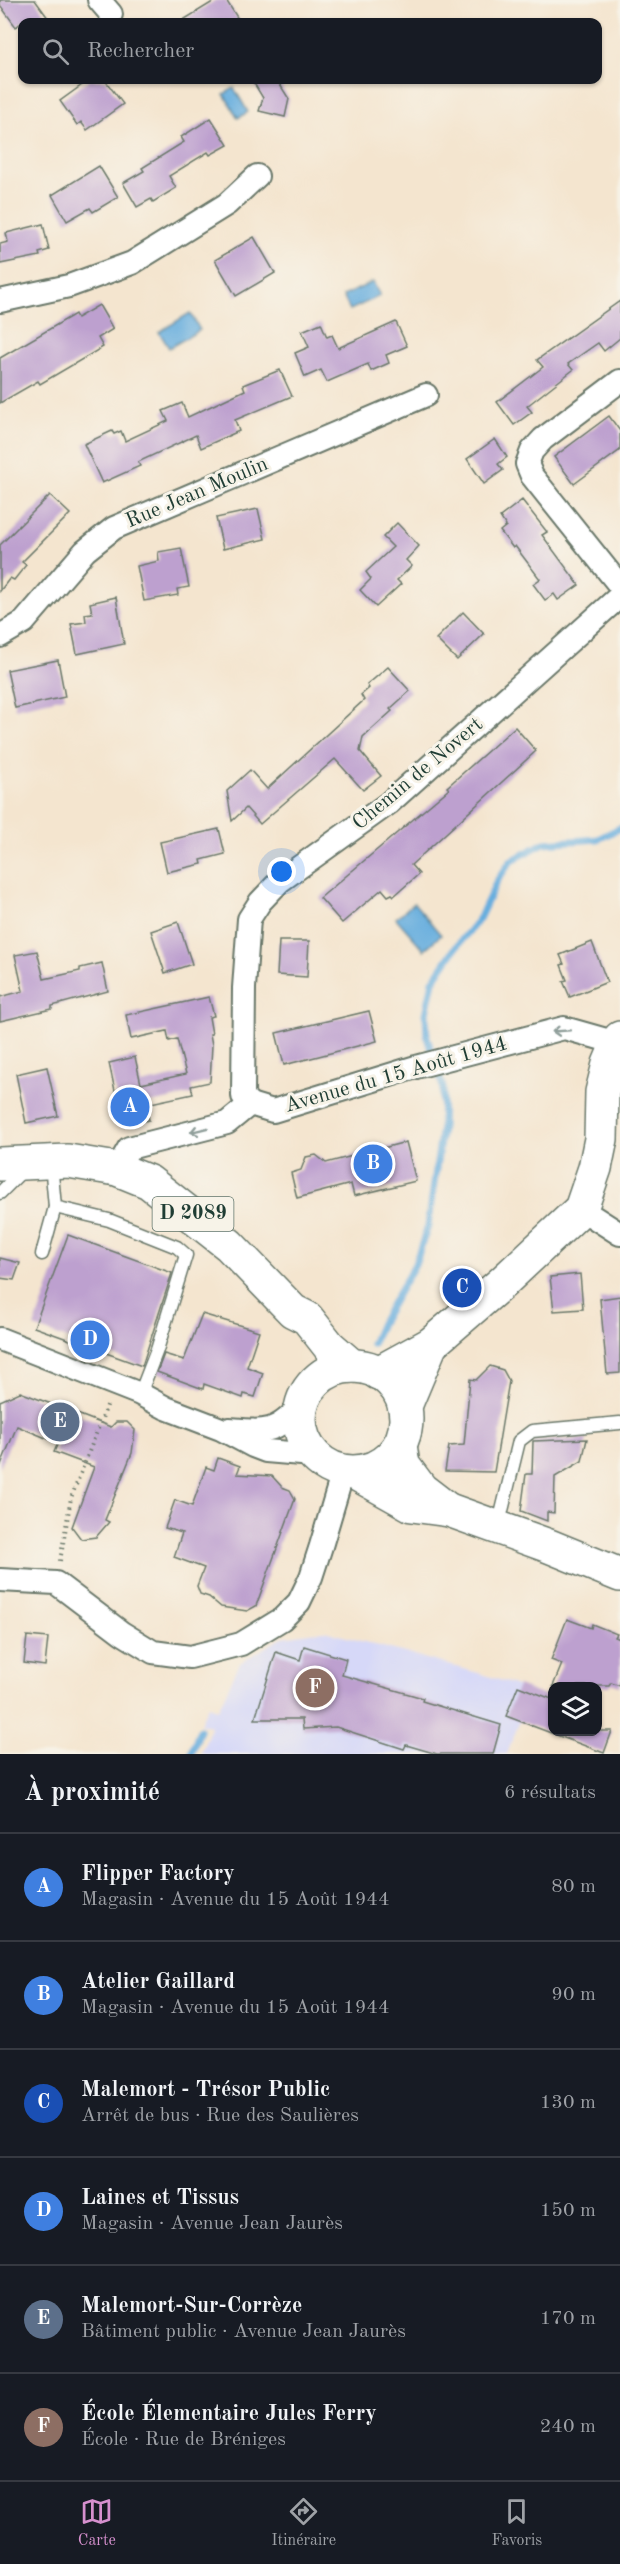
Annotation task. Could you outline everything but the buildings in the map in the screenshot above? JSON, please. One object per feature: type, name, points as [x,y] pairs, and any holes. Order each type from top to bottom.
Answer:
[{"type":"main road","points":[[619,1041],[609,1064],[602,1092],[601,1139],[595,1168],[581,1209],[431,1344],[365,1369],[335,1369],[320,1377],[305,1397],[299,1422],[303,1440],[321,1463],[349,1472],[412,1505],[449,1510],[620,1575]]},
{"type":"main road","name":"D 2089","points":[[20,1167],[68,1161],[117,1169],[149,1182],[201,1221],[245,1260],[293,1311],[307,1318],[329,1346],[365,1369]]},
{"type":"main road","name":"D 2089","points":[[293,1311],[296,1325],[304,1337],[307,1352],[305,1397]]},
{"type":"main road","points":[[405,1406],[431,1344]]},
{"type":"main road","points":[[365,1369],[390,1381],[399,1393],[405,1406],[406,1419],[400,1445],[403,1465],[421,1489],[449,1510]]},
{"type":"main road","points":[[349,1472],[381,1465],[400,1445]]},
{"type":"street","points":[[0,301],[69,286],[132,263],[227,204],[257,176]]},
{"type":"street","points":[[620,381],[543,439],[532,451],[527,464],[532,476],[620,586]]},
{"type":"street","name":"Rue Jean Moulin","points":[[0,636],[24,622],[85,551],[114,528],[426,395]]},
{"type":"street","name":"Chemin de Novert","points":[[250,1104],[243,1096],[244,988],[249,919],[260,902],[280,881],[389,803],[620,596]]},
{"type":"street","name":"Avenue du 15 Août 1944","points":[[250,1104],[273,1111],[416,1067],[564,1028],[619,1041]]},
{"type":"street","points":[[117,1169],[129,1148],[227,1123],[250,1104]]},
{"type":"street","points":[[581,1209],[620,1234]]},
{"type":"street","points":[[0,1340],[140,1394],[165,1408],[221,1429],[266,1451],[313,1455]]},
{"type":"street","points":[[221,1429],[257,1431],[278,1428],[305,1397]]},
{"type":"street","points":[[0,1580],[56,1583],[122,1633],[153,1652],[190,1657],[241,1644],[282,1619],[299,1602],[349,1472]]},
{"type":"lane","points":[[0,1193],[20,1167],[55,1208],[109,1220],[177,1247],[186,1254],[157,1350],[140,1394]]},
{"type":"lane","points":[[42,1254],[55,1208]]},
{"type":"lane","points":[[498,1528],[519,1441],[532,1431],[620,1423]]},
{"type":"path","points":[[56,1583],[71,1498],[116,1384]]},
{"type":"shaded area","points":[[324,1631],[482,1674],[531,1691],[507,1754],[201,1754],[211,1726],[200,1724],[208,1706],[218,1709],[240,1663],[283,1637]]},
{"type":"water","points":[[234,88],[248,112],[238,118],[224,94]]},
{"type":"water","points":[[373,282],[380,296],[350,310],[343,296]]},
{"type":"water","points":[[190,313],[200,330],[169,348],[159,332]]},
{"type":"water","points":[[414,903],[441,935],[424,950],[396,918]]},
{"type":"waterway","points":[[372,1344],[381,1323],[415,1264],[428,1226],[442,1127],[443,1087],[427,1037],[426,1014],[433,981],[479,919],[497,881],[511,861],[544,843],[598,839],[620,828]]},
{"type":"waterway","points":[[191,1754],[200,1730]]},
{"type":"place","name":"Flipper Factory","points":[[130,1107]]},
{"type":"place","name":"Atelier Gaillard","points":[[373,1164]]},
{"type":"place","name":"Malemort - Trésor Public","points":[[462,1288]]},
{"type":"place","name":"Laines et Tissus","points":[[90,1340]]},
{"type":"place","name":"Malemort-Sur-Corrèze","points":[[60,1422]]},
{"type":"place","name":"École Élementaire Jules Ferry","points":[[315,1688]]}]
